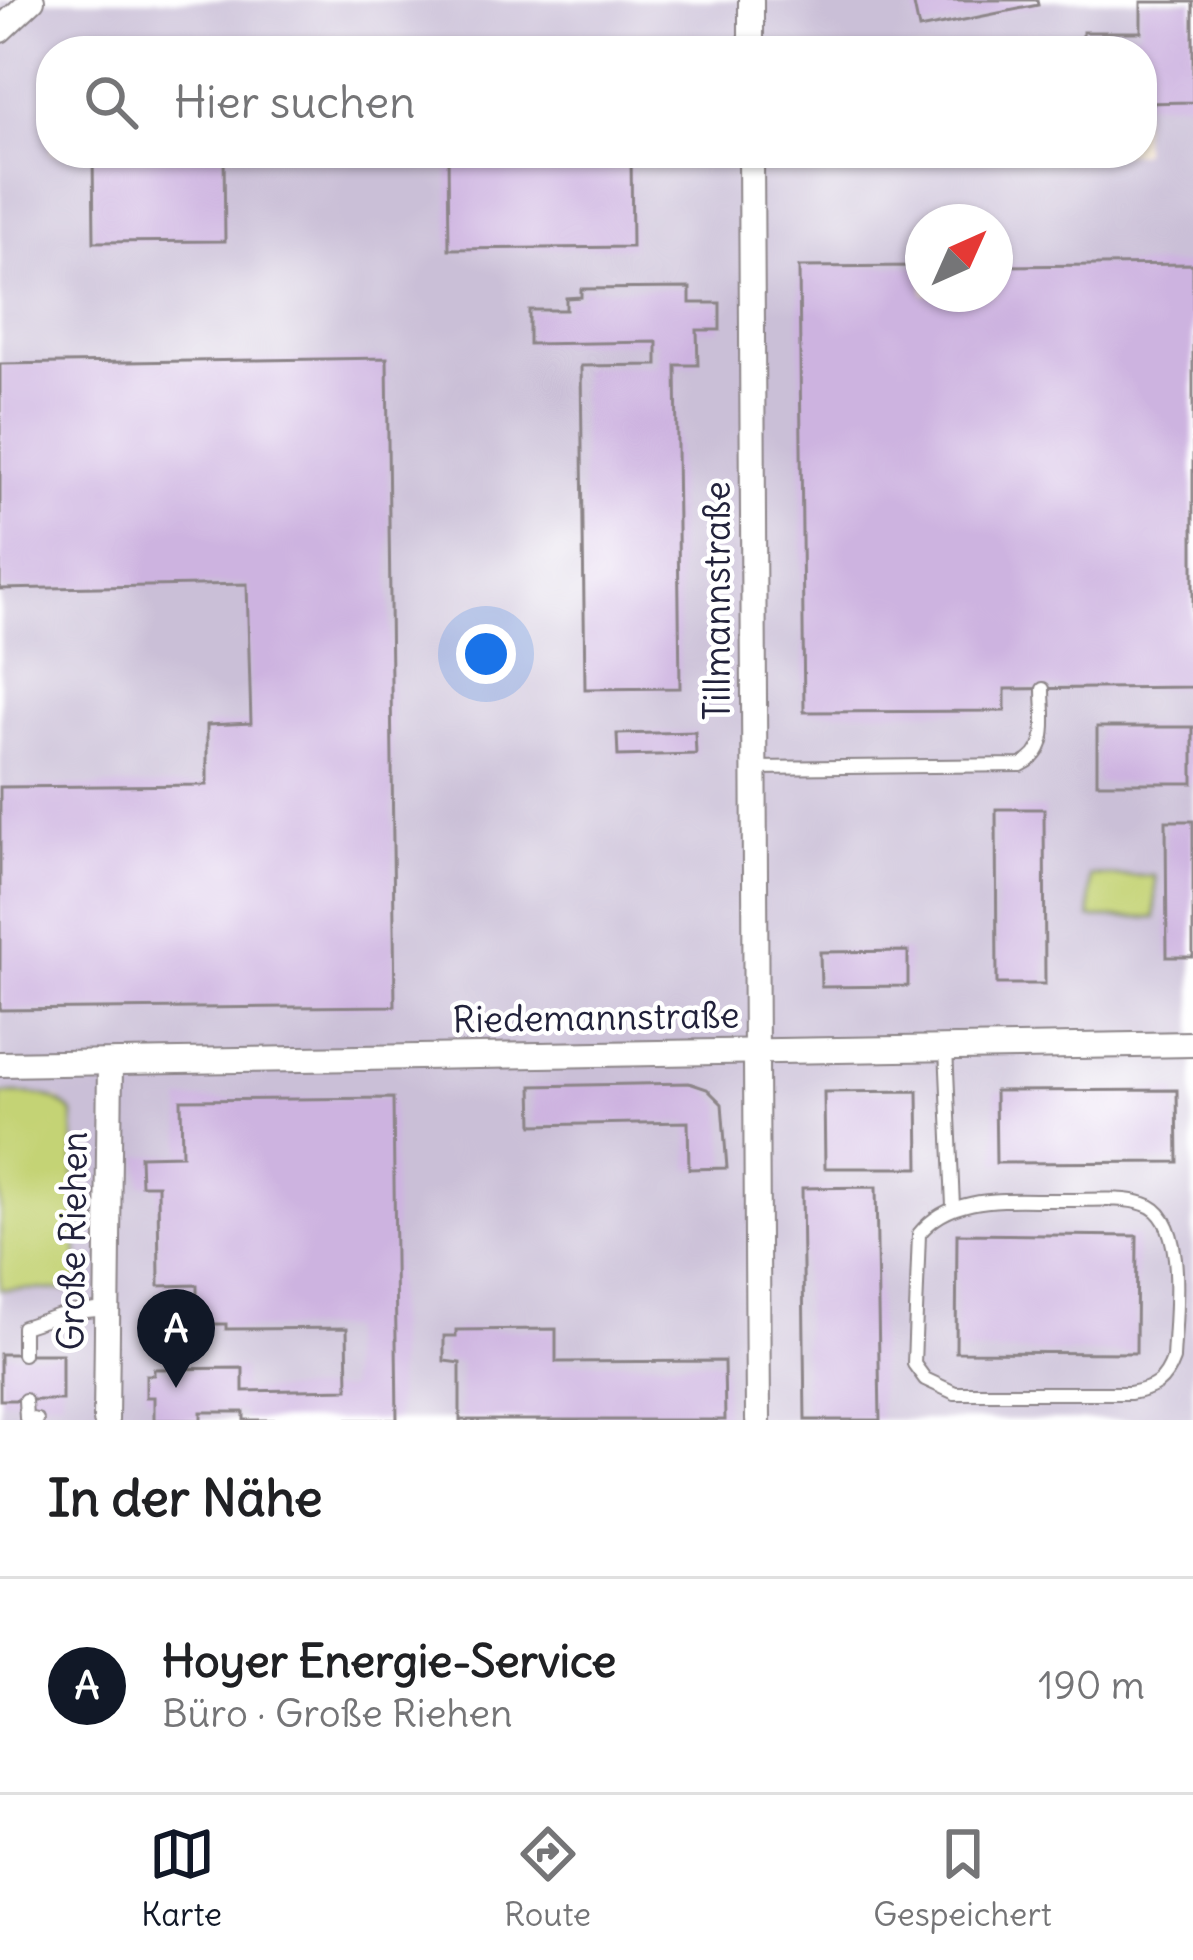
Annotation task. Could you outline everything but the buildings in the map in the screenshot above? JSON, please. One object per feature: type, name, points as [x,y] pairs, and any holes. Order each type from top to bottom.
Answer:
[{"type":"street","points":[[0,30],[32,0]]},
{"type":"street","points":[[751,0],[751,36]]},
{"type":"street","name":"Tillmannstraße","points":[[751,168],[758,1420]]},
{"type":"street","name":"Riedemannstraße","points":[[0,1064],[1193,1044]]},
{"type":"street","name":"Große Riehen","points":[[106,1420],[110,1063]]},
{"type":"lane","points":[[753,768],[1021,765],[1036,757],[1044,741],[1043,688]]},
{"type":"lane","points":[[946,1047],[953,1207]]},
{"type":"lane","points":[[1060,1200],[1144,1203],[1162,1214],[1175,1249],[1173,1359],[1160,1383],[1130,1393],[955,1394],[925,1379],[914,1364],[919,1234],[927,1223],[953,1207],[1060,1200]]},
{"type":"lane","points":[[23,1354],[22,1327],[66,1313],[108,1309]]},
{"type":"lane","points":[[25,1400],[26,1418],[37,1420]]},
{"type":"shaded area","points":[[0,0],[1193,0],[1193,1420],[0,1420],[0,1289],[77,1290],[73,1113],[58,1098],[0,1094]]},
{"type":"green space","points":[[1090,876],[1155,876],[1155,918],[1090,918]]},
{"type":"green space","points":[[0,1094],[48,1097],[73,1113],[78,1290],[0,1289]]},
{"type":"place","name":"Hoyer Energie-Service","points":[[176,1388]]}]
